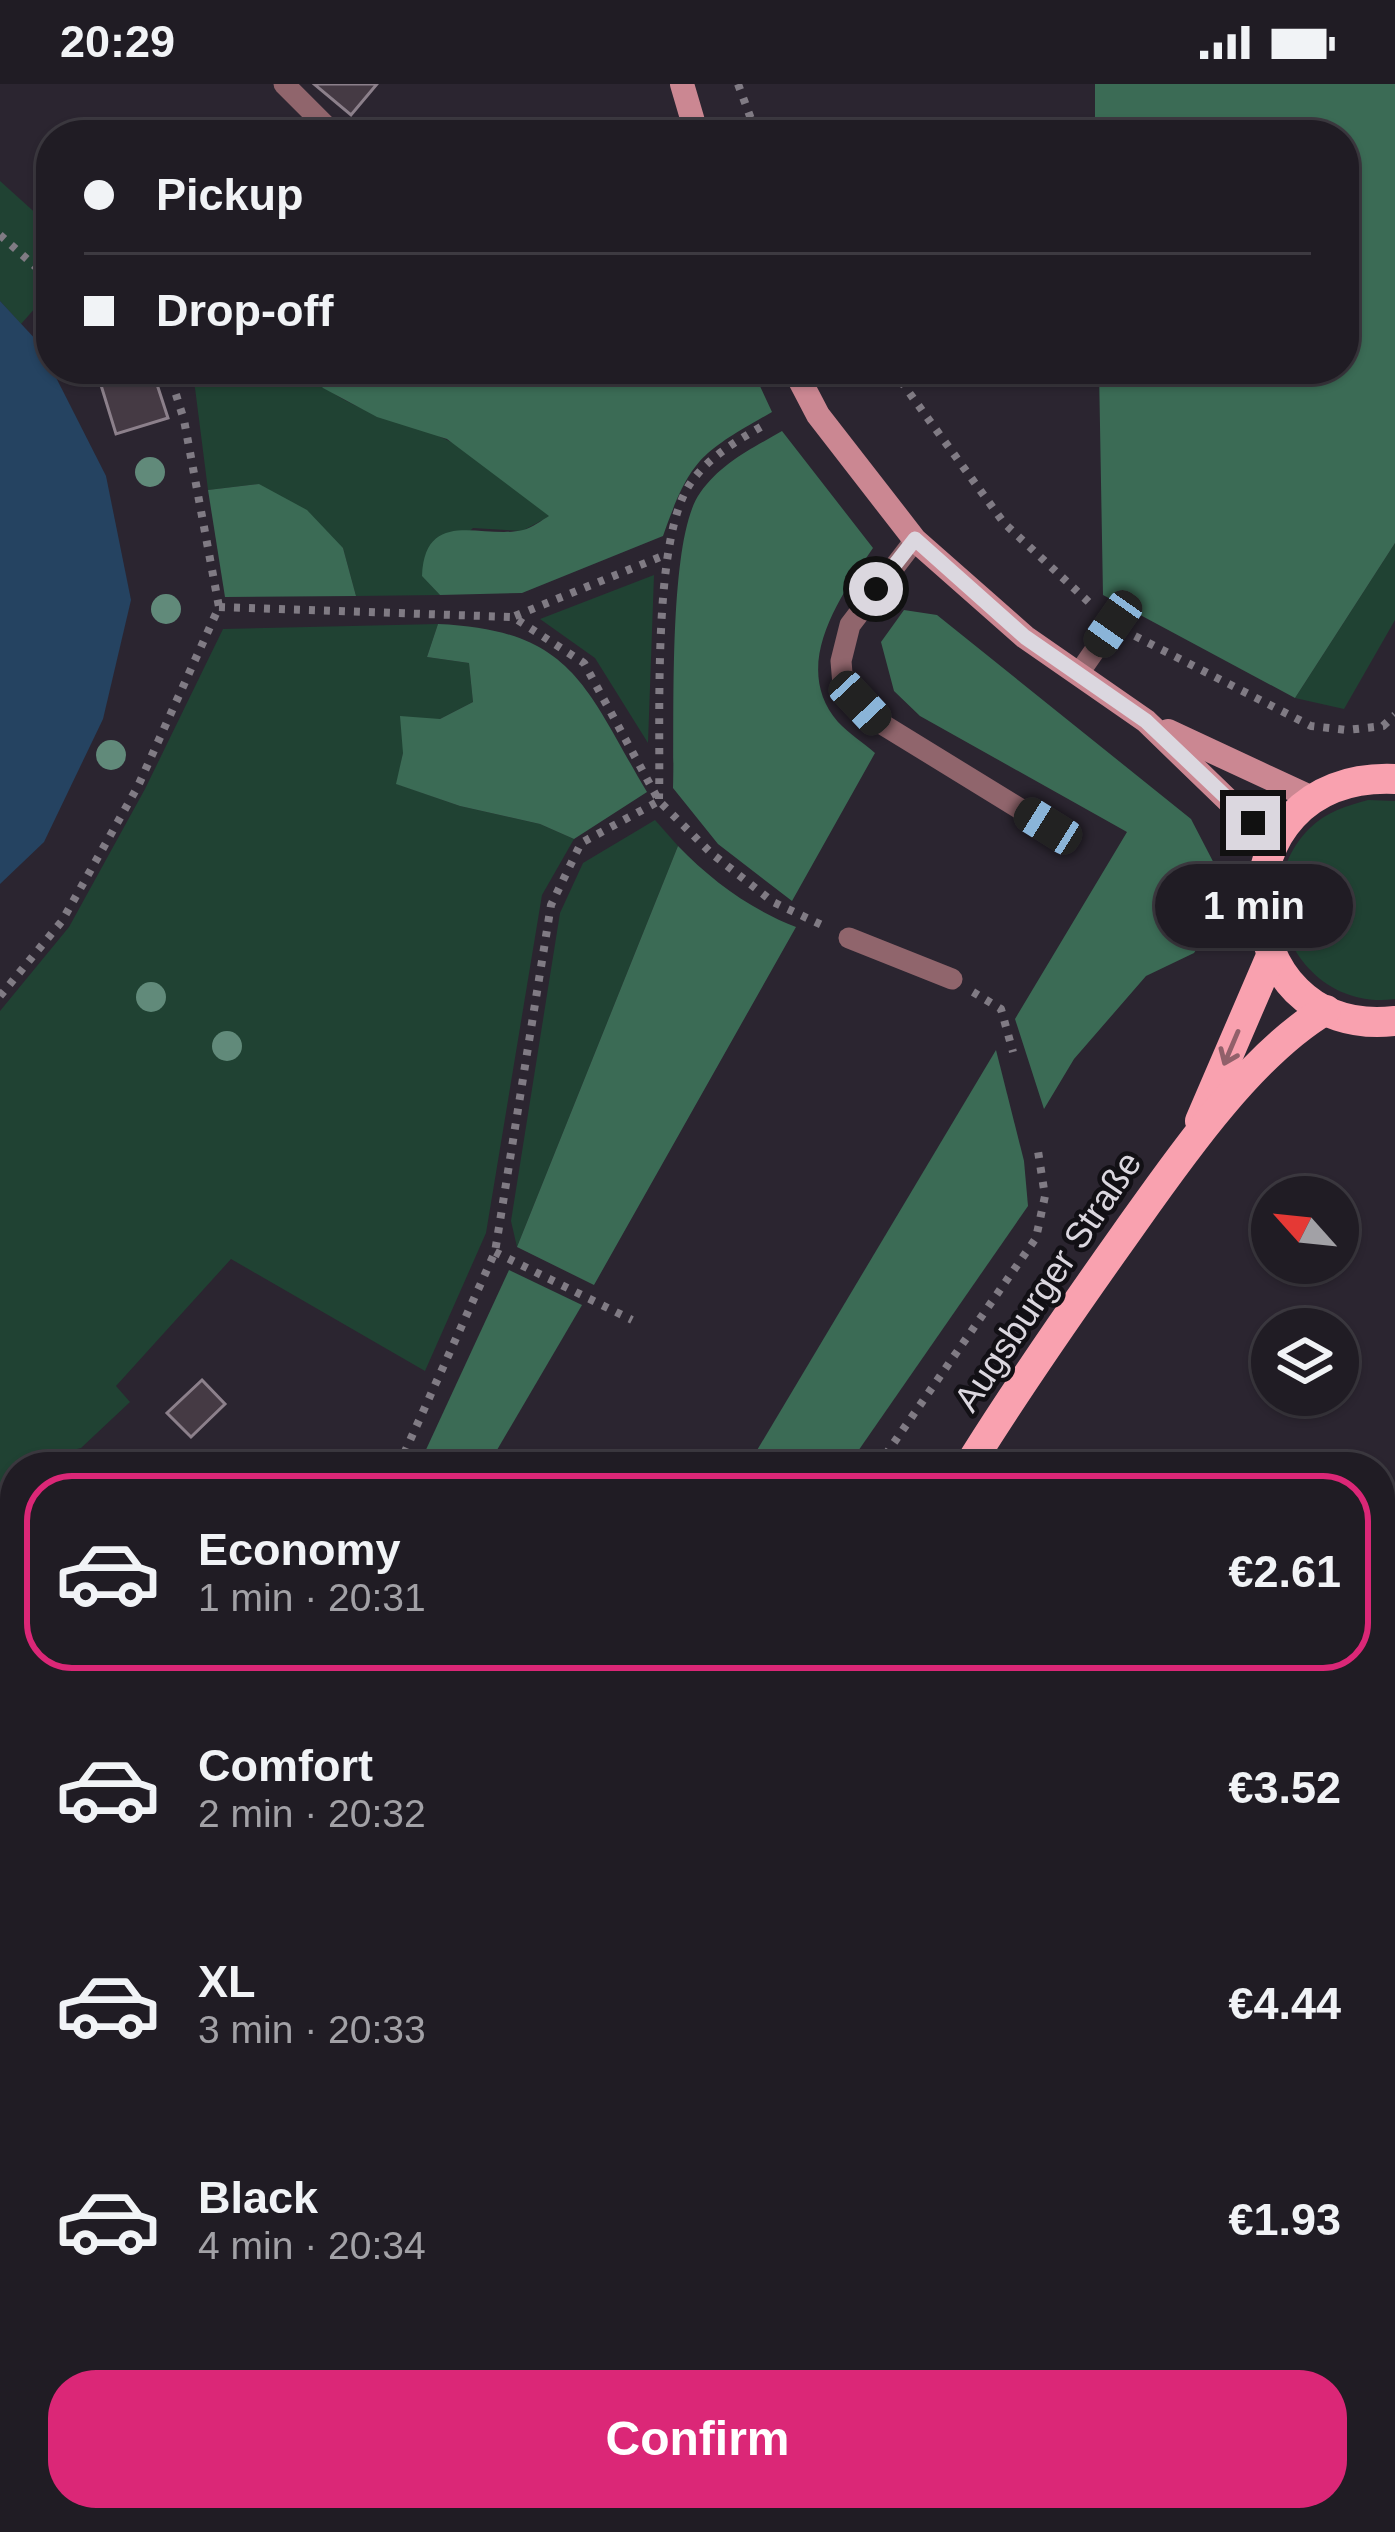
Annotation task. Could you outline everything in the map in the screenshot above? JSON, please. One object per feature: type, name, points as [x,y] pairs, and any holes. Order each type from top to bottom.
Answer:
[{"type":"main road","points":[[682,84],[693,120]]},
{"type":"main road","points":[[802,384],[818,415],[915,539],[1025,637],[1146,721],[1272,842]]},
{"type":"main road","points":[[1146,721],[1312,799]]},
{"type":"main road","points":[[1388,774],[1332,788],[1290,818],[1272,842],[1259,879],[1259,919],[1271,956],[1292,986],[1326,1010],[1350,1019],[1395,1021]]},
{"type":"main road","name":"Augsburger Straße","points":[[1192,1139],[1271,956]]},
{"type":"main road","name":"Augsburger Straße","points":[[977,1452],[1023,1379],[1192,1139],[1297,1026],[1326,1010]]},
{"type":"lane","points":[[284,84],[320,120]]},
{"type":"lane","points":[[915,539],[850,626],[841,661],[843,685],[877,721],[1048,826]]},
{"type":"lane","points":[[1078,673],[1113,624]]},
{"type":"lane","points":[[849,938],[952,979]]},
{"type":"path","points":[[738,84],[752,120]]},
{"type":"path","points":[[0,235],[36,267]]},
{"type":"path","points":[[0,996],[62,921],[138,786],[219,607],[184,421],[173,384]]},
{"type":"path","points":[[903,384],[1004,524],[1113,624],[1311,726],[1347,730],[1383,726],[1395,715]]},
{"type":"path","points":[[659,801],[665,555],[688,485],[716,454],[764,425]]},
{"type":"path","points":[[219,607],[513,617],[665,555]]},
{"type":"path","points":[[513,617],[584,662],[659,801],[711,853],[773,902],[849,938]]},
{"type":"path","points":[[405,1452],[495,1252],[551,905],[581,843],[659,801]]},
{"type":"path","points":[[952,979],[1000,1009],[1012,1052]]},
{"type":"path","points":[[887,1452],[1036,1238],[1045,1196],[1038,1151]]},
{"type":"path","points":[[495,1252],[632,1320]]},
{"type":"green space","points":[[1095,84],[1395,84],[1395,543],[1295,698],[1103,595],[1099,384],[1359,384],[1359,120],[1095,120]]},
{"type":"green space","points":[[0,181],[36,213],[36,307],[21,324],[0,301]]},
{"type":"green space","points":[[194,384],[321,384],[354,405],[458,446],[550,516],[522,531],[473,528],[422,575],[440,595],[356,596],[343,548],[259,484],[208,490]]},
{"type":"green space","points":[[319,384],[759,384],[772,412],[701,460],[682,489],[663,536],[522,593],[440,595],[422,576],[426,554],[445,533],[523,530],[549,516],[447,439],[377,417]]},
{"type":"green space","points":[[782,431],[873,548],[825,632],[819,678],[824,700],[838,722],[875,753],[792,901],[718,844],[673,788],[677,590],[689,516],[717,473]]},
{"type":"green space","points":[[259,484],[307,510],[343,548],[356,596],[225,597],[208,490]]},
{"type":"green space","points":[[1395,543],[1395,620],[1344,709],[1295,698]]},
{"type":"green space","points":[[654,575],[648,743],[595,658],[540,619]]},
{"type":"green space","points":[[904,610],[937,615],[1191,819],[1219,873],[1215,921],[1194,953],[1146,976],[1074,1059],[1044,1109],[1015,1019],[1127,832],[920,716],[894,691],[881,642]]},
{"type":"green space","points":[[438,624],[427,657],[469,663],[473,702],[440,719],[403,753],[397,784],[460,806],[540,824],[574,839],[542,895],[486,1233],[425,1371],[231,1259],[116,1386],[130,1402],[81,1448],[0,1452],[0,1011],[69,927],[145,789],[223,629]]},
{"type":"green space","points":[[438,624],[519,638],[548,652],[589,695],[647,792],[574,839],[540,824],[460,806],[396,784],[403,753],[400,716],[440,719],[473,702],[469,663],[427,657]]},
{"type":"green space","points":[[1368,800],[1395,801],[1395,999],[1362,998],[1333,987],[1309,969],[1292,944],[1282,915],[1281,885],[1290,855],[1310,828],[1344,807]]},
{"type":"green space","points":[[655,820],[678,846],[517,1247],[511,1221],[560,913],[583,863]]},
{"type":"green space","points":[[678,846],[732,893],[796,927],[594,1285],[517,1247]]},
{"type":"green space","points":[[996,1050],[1024,1161],[1028,1206],[857,1452],[756,1452]]},
{"type":"green space","points":[[509,1270],[582,1305],[496,1452],[425,1452]]},
{"type":"water","points":[[0,301],[36,340],[36,384],[59,384],[106,476],[131,600],[103,719],[44,842],[0,884]]},
{"type":"building","points":[[314,84],[377,84],[351,115]]},
{"type":"building","points":[[101,384],[157,384],[168,418],[116,434]]},
{"type":"building","points":[[202,1380],[225,1404],[191,1437],[167,1413]]},
{"type":"route","points":[[876,589],[915,539],[1025,637],[1146,721],[1253,823]]}]
